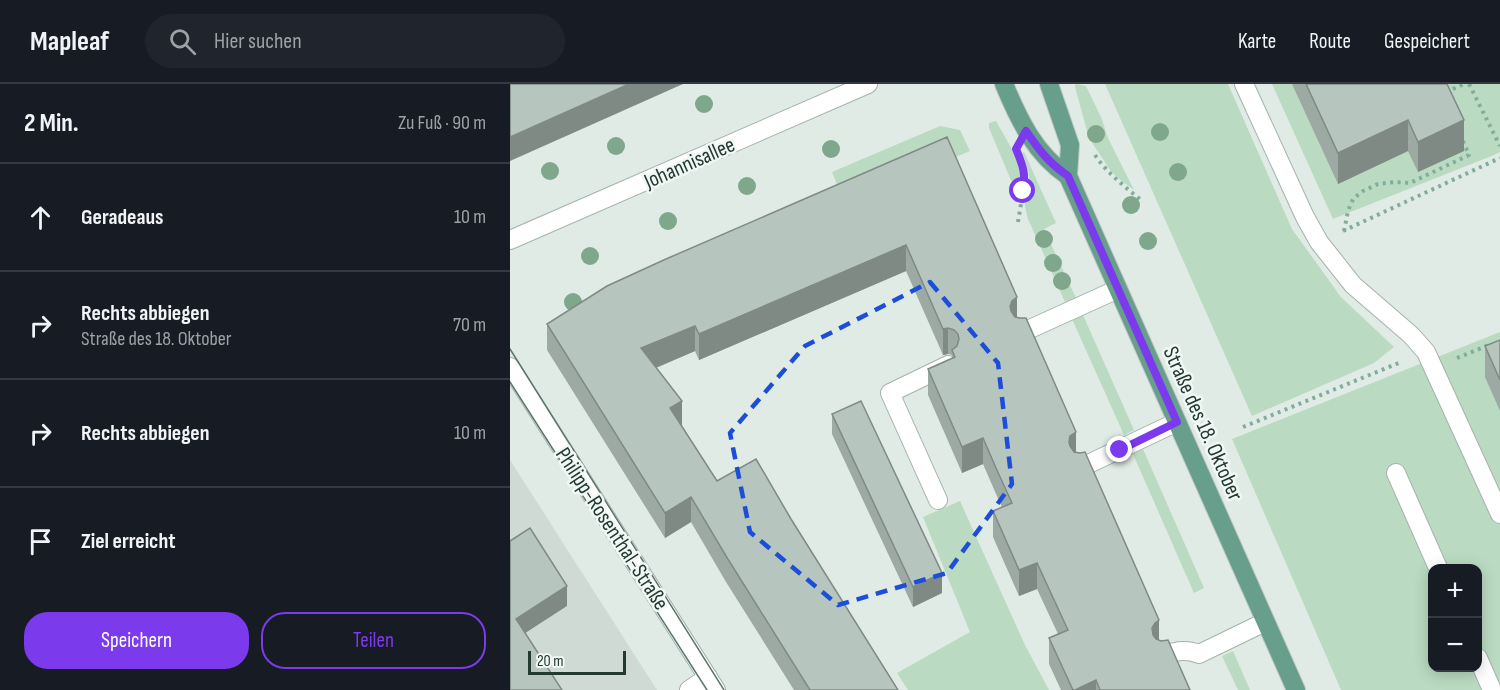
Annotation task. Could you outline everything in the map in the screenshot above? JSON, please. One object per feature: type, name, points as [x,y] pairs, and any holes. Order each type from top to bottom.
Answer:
[{"type":"main road","name":"Straße des 18. Oktober","points":[[1004,84],[1026,131],[1055,168],[1068,176]]},
{"type":"main road","name":"Straße des 18. Oktober","points":[[1049,84],[1070,145],[1068,176],[1296,690]]},
{"type":"street","name":"Johannisallee","points":[[510,240],[868,84]]},
{"type":"street","points":[[1244,84],[1305,217],[1319,242],[1353,285],[1411,335],[1426,352],[1500,514]]},
{"type":"street","points":[[1021,333],[1118,289]]},
{"type":"street","points":[[938,500],[890,393],[948,365]]},
{"type":"street","name":"Philipp-Rosenthal-Straße","points":[[510,367],[712,684]]},
{"type":"street","points":[[1080,468],[1177,422]]},
{"type":"street","points":[[1396,473],[1436,564]]},
{"type":"street","points":[[1163,656],[1185,651],[1199,654],[1265,622]]},
{"type":"street","points":[[1482,667],[1492,690]]},
{"type":"street","points":[[689,690],[712,684]]},
{"type":"path","points":[[1443,94],[1464,84]]},
{"type":"path","points":[[1469,84],[1500,146]]},
{"type":"path","points":[[1344,231],[1353,199],[1363,191],[1378,184],[1410,183],[1469,155],[1460,135]]},
{"type":"path","points":[[1070,145],[1090,148],[1119,183],[1141,200]]},
{"type":"path","points":[[1319,242],[1500,158]]},
{"type":"path","points":[[1018,222],[1025,180],[1024,168]]},
{"type":"path","points":[[1450,361],[1489,345]]},
{"type":"path","points":[[1243,427],[1403,361],[1406,365]]},
{"type":"highlighted area","points":[[930,282],[998,363],[1012,484],[947,573],[838,605],[750,532],[730,433],[805,346]]},
{"type":"shaded area","points":[[510,460],[657,690],[510,690]]},
{"type":"green space","points":[[1077,84],[1086,86],[1108,138],[1134,190],[1110,170],[1089,138],[1075,87]]},
{"type":"green space","points":[[1105,84],[1228,84],[1292,229],[1341,297],[1394,347],[1374,363],[1252,416]]},
{"type":"green space","points":[[1272,84],[1500,84],[1500,152],[1333,219]]},
{"type":"green space","points":[[996,121],[1018,166],[1021,182],[1013,185],[989,128],[989,123]]},
{"type":"green space","points":[[940,126],[960,130],[970,151],[845,204],[832,172]]},
{"type":"green space","points":[[1024,152],[1056,223],[1044,229],[1076,298],[1065,302],[1027,216],[1025,195],[1029,177],[1022,153]]},
{"type":"green space","points":[[1083,315],[1134,430],[1124,435],[1072,319]]},
{"type":"green space","points":[[1500,332],[1500,690],[1341,690],[1232,439]]},
{"type":"green space","points":[[1143,449],[1204,588],[1194,593],[1133,454]]},
{"type":"green space","points":[[960,501],[1025,645],[1049,690],[908,690],[897,673],[970,632],[923,517]]},
{"type":"green space","points":[[1233,651],[1250,690],[1238,690],[1222,656]]},
{"type":"building","points":[[510,84],[629,84],[510,137]]},
{"type":"building","points":[[1306,84],[1447,84],[1464,120],[1418,142],[1408,120],[1338,153]]},
{"type":"building","points":[[947,137],[1017,297],[1012,301],[1011,311],[1015,317],[1026,318],[1076,432],[1070,436],[1070,446],[1074,452],[1085,452],[1159,620],[1152,628],[1153,635],[1161,641],[1168,640],[1190,690],[1100,690],[1096,680],[1073,690],[1049,638],[1068,630],[1037,563],[1019,570],[993,511],[1012,503],[983,438],[962,447],[928,369],[955,357],[952,350],[957,346],[959,339],[954,330],[943,329],[906,245],[699,334],[695,326],[641,348],[682,401],[670,408],[717,481],[756,459],[898,690],[810,690],[691,497],[665,513],[547,324],[607,286]]},
{"type":"building","points":[[1500,340],[1500,380],[1485,346]]},
{"type":"building","points":[[861,401],[942,573],[913,587],[832,414]]},
{"type":"building","points":[[530,528],[567,586],[516,619],[562,690],[510,690],[510,541]]},
{"type":"tram line","points":[[510,349],[724,690]]},
{"type":"tram line","points":[[510,382],[707,690]]},
{"type":"route","points":[[1023,191],[1024,168],[1016,149],[1026,131],[1055,168],[1068,176],[1177,422],[1120,450]]}]
